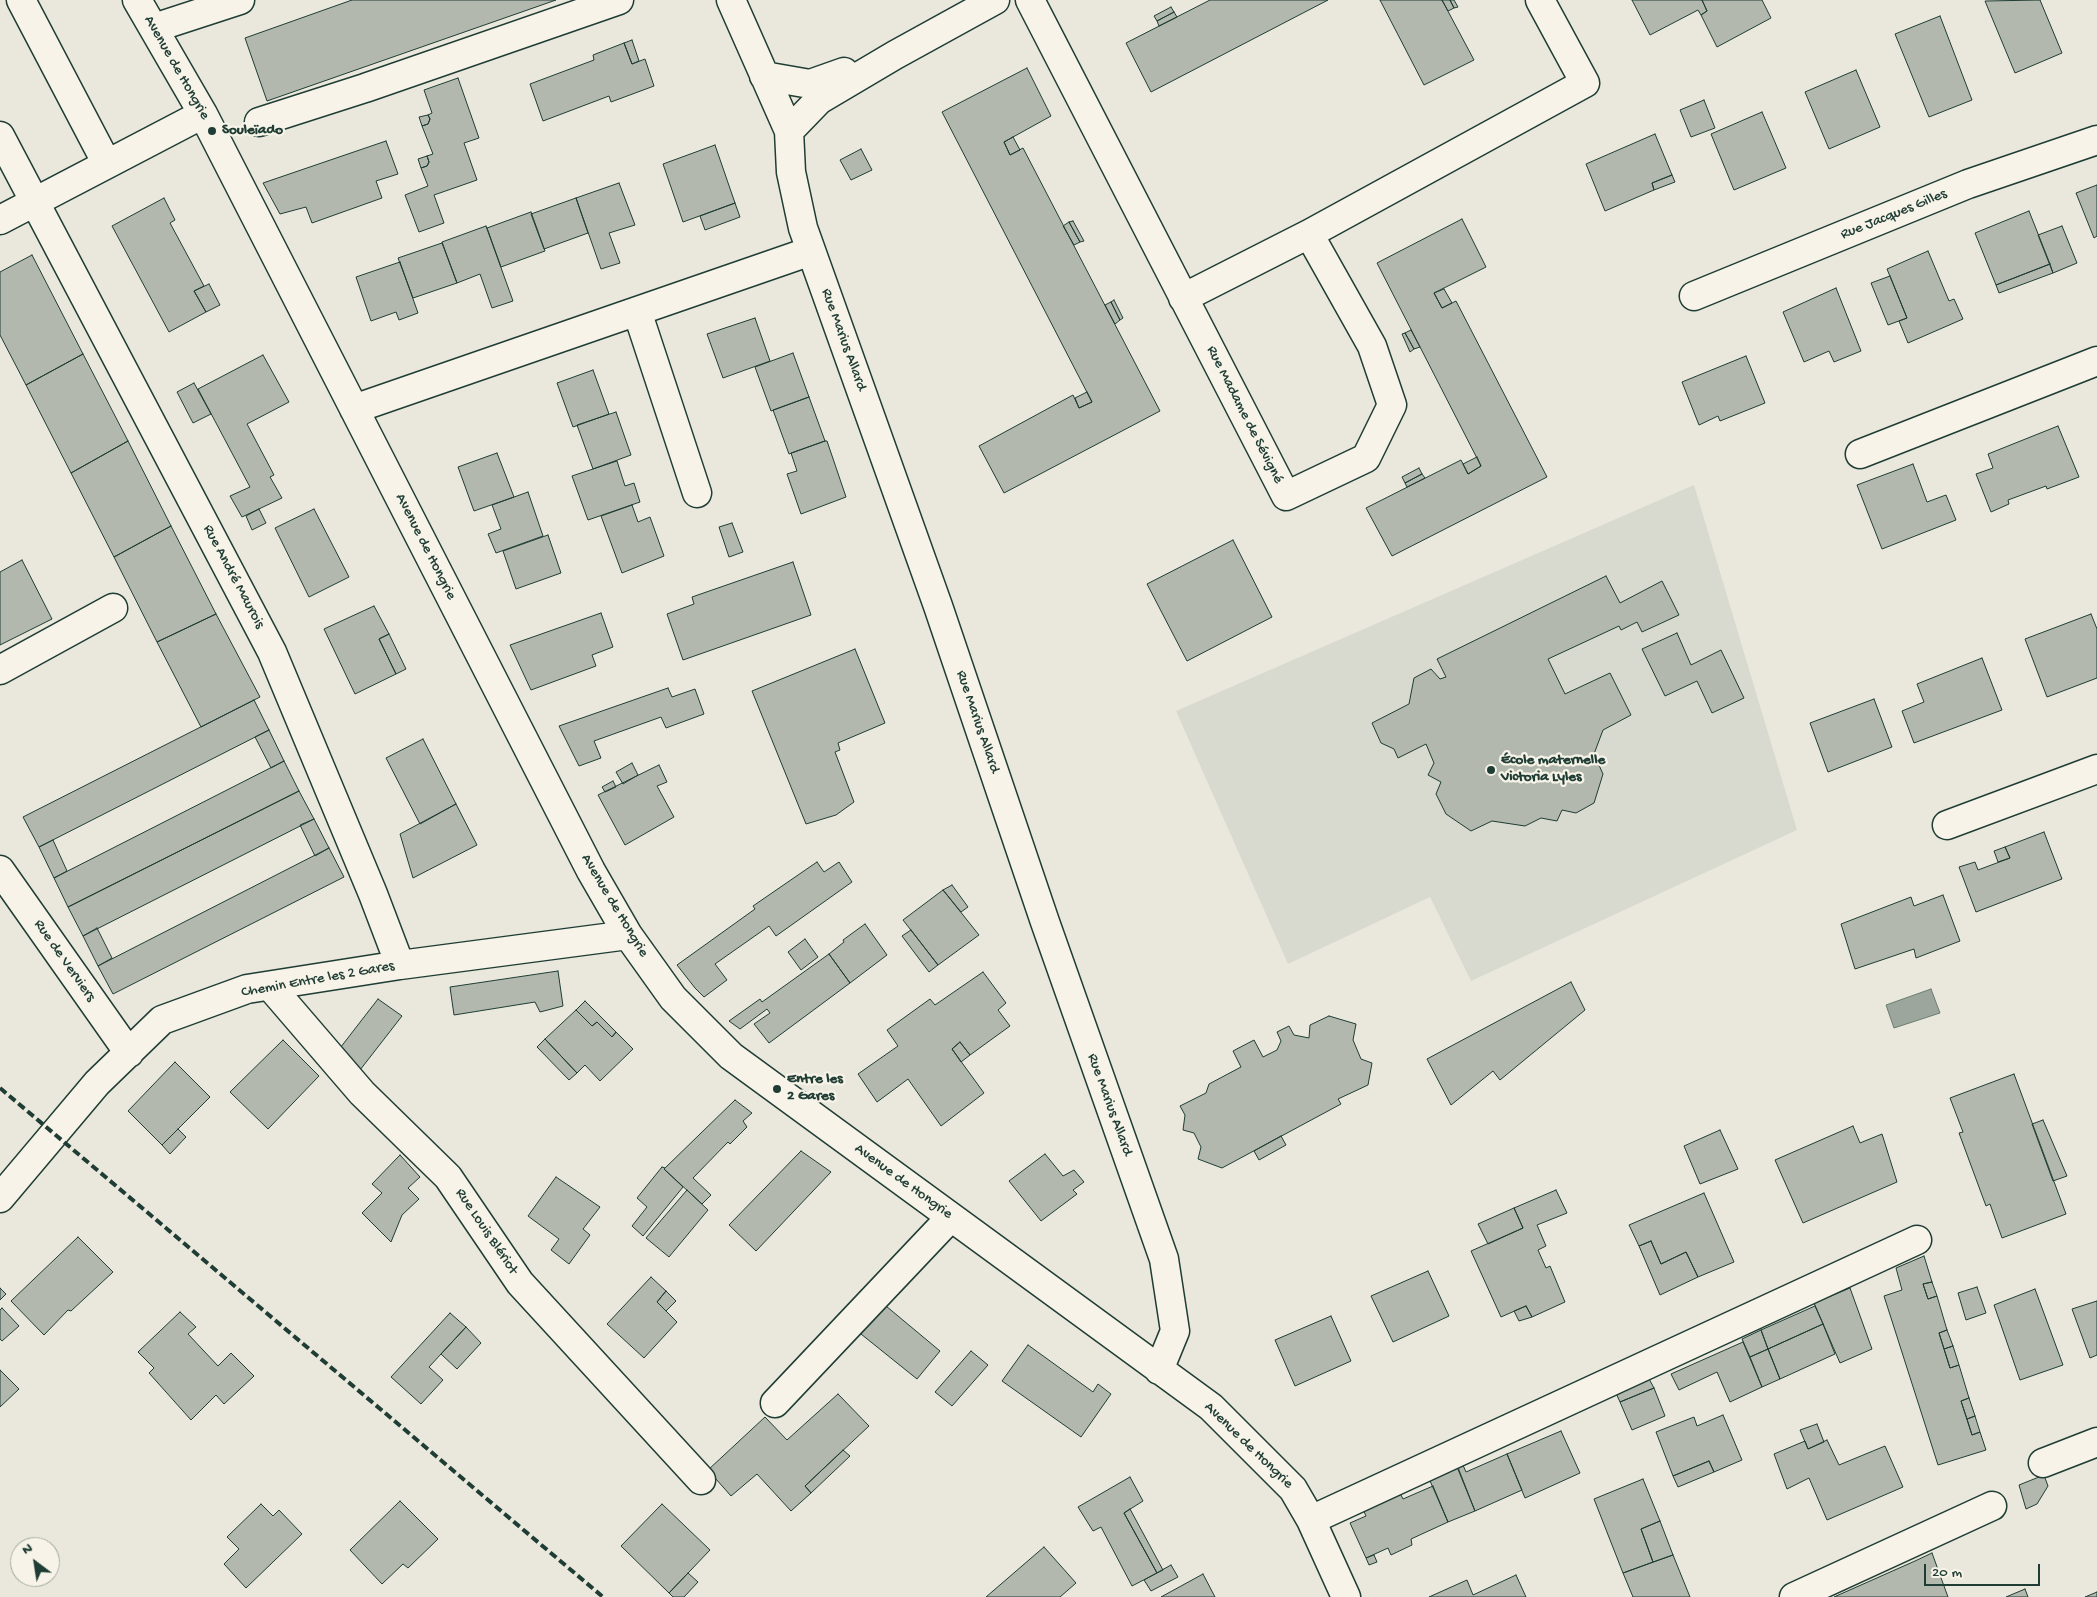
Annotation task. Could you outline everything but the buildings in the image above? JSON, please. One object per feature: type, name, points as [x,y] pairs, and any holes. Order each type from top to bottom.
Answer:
[{"type":"street","points":[[22,0],[107,164]]},
{"type":"street","name":"Avenue de Hongrie","points":[[137,0],[203,114],[587,862],[628,935],[673,998],[732,1056],[1211,1407],[1294,1489],[1312,1520],[1346,1597]]},
{"type":"street","points":[[154,28],[240,0]]},
{"type":"street","points":[[259,122],[365,88],[619,0]]},
{"type":"street","name":"Rue Marius Allard","points":[[730,0],[788,131],[791,172],[803,228],[938,606],[1045,922],[1164,1259],[1175,1331],[1159,1370]]},
{"type":"street","points":[[788,131],[820,100],[895,55],[995,0]]},
{"type":"street","name":"Rue Madame de Sévigné","points":[[1030,0],[1286,496],[1366,458],[1392,405],[1372,346],[1308,234]]},
{"type":"street","points":[[1183,298],[1308,234],[1585,84],[1540,0]]},
{"type":"street","points":[[764,76],[810,84],[895,55]]},
{"type":"street","points":[[0,220],[203,114]]},
{"type":"street","name":"Rue André Maurois","points":[[0,136],[272,652],[373,894],[400,965]]},
{"type":"street","name":"Rue Jacques Gilles","points":[[1694,296],[1968,184],[2097,140]]},
{"type":"street","points":[[354,409],[811,251]]},
{"type":"street","points":[[637,311],[697,493]]},
{"type":"street","points":[[1860,454],[2097,361]]},
{"type":"street","points":[[0,670],[113,608]]},
{"type":"street","points":[[1947,825],[2097,769]]},
{"type":"street","name":"Rue de Verviers","points":[[0,870],[129,1053]]},
{"type":"street","name":"Chemin Entre les 2 Gares","points":[[0,1198],[97,1083],[162,1020],[247,989],[400,965],[628,935]]},
{"type":"street","name":"Rue Louis Blériot","points":[[270,986],[362,1093],[448,1177],[520,1283],[701,1480]]},
{"type":"street","points":[[775,1403],[951,1217]]},
{"type":"street","points":[[1312,1520],[1917,1240]]},
{"type":"street","points":[[2043,1463],[2097,1442]]},
{"type":"street","points":[[1794,1597],[1992,1506]]},
{"type":"shaded area","name":"École maternelle Victoria Lyles","points":[[1694,485],[1797,830],[1471,981],[1430,897],[1288,964],[1176,711]]},
{"type":"shaded area","points":[[1931,989],[1940,1013],[1894,1028],[1886,1005]]},
{"type":"railway","points":[[0,1088],[603,1597]]},
{"type":"place","name":"Souleïado","points":[[212,131]]},
{"type":"place","name":"École maternelle Victoria Lyles","points":[[1491,770]]},
{"type":"place","name":"Entre les 2 Gares","points":[[777,1089]]}]
